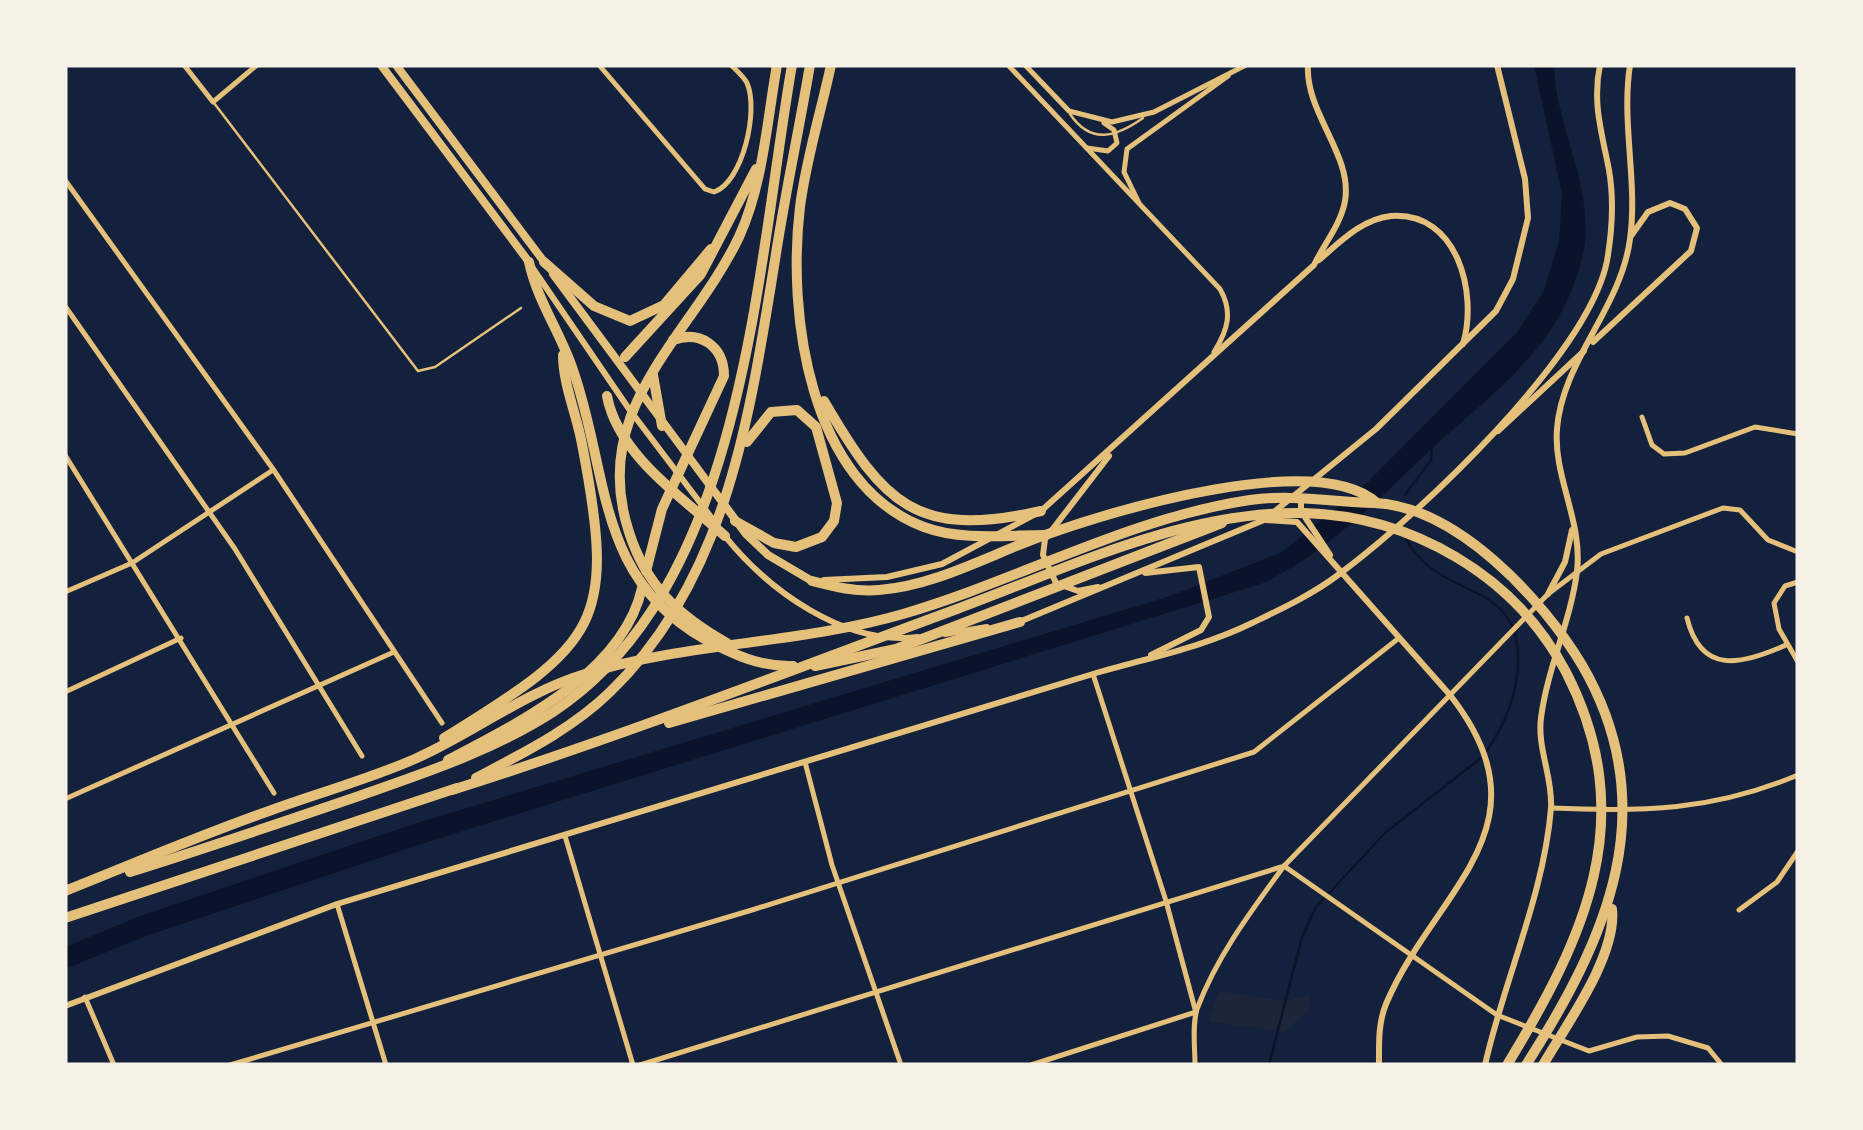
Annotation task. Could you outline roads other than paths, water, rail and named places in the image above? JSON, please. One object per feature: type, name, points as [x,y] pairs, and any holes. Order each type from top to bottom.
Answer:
[{"type":"highway","points":[[760,664],[691,621],[654,586],[632,544],[620,494],[622,442],[636,398],[714,282],[740,235],[759,164],[777,65]]},
{"type":"highway","points":[[65,892],[465,760],[576,694],[642,626],[674,572],[708,501],[725,443],[754,304],[792,65]]},
{"type":"highway","points":[[832,66],[797,238],[800,308],[816,387],[838,454],[859,483],[889,509],[937,532],[1046,535]]},
{"type":"highway","points":[[734,476],[752,402],[810,67]]},
{"type":"highway","points":[[626,357],[678,302],[707,264],[759,164]]},
{"type":"highway","points":[[544,262],[594,306],[630,320],[664,304],[715,244]]},
{"type":"highway","points":[[400,765],[520,689],[573,643],[588,618],[598,584],[596,519],[563,354],[534,287],[529,262]]},
{"type":"highway","points":[[425,773],[549,704],[574,686],[616,640],[639,602],[662,509],[724,378],[721,356],[704,339],[675,339],[656,358],[652,386],[662,426]]},
{"type":"highway","points":[[563,354],[571,362],[611,523],[630,572],[647,595],[688,629],[760,664],[841,663],[896,649],[1230,519]]},
{"type":"highway","points":[[816,387],[864,469],[894,498],[911,508],[958,522],[1041,511]]},
{"type":"highway","points":[[607,396],[614,426],[661,479],[725,536]]},
{"type":"highway","points":[[452,790],[580,717],[631,670],[685,593],[760,421],[775,410],[794,409],[818,430],[837,509],[828,532],[800,547],[774,543],[735,521]]},
{"type":"highway","points":[[812,581],[853,591],[882,590],[945,575],[1046,535],[1178,497],[1255,482],[1362,490],[1377,503]]},
{"type":"highway","points":[[65,892],[263,813],[400,765],[588,673],[688,648],[898,615],[1143,528],[1254,500],[1288,497],[1377,503],[1441,525],[1480,549],[1536,599],[1586,674],[1608,730],[1618,777],[1620,842],[1611,903],[1612,932],[1543,1065]]},
{"type":"highway","points":[[65,918],[658,724],[751,685],[1189,525],[1286,514],[1356,518],[1430,542],[1465,560],[1512,600],[1560,660],[1576,692],[1600,779],[1599,863],[1569,957],[1507,1065]]},
{"type":"highway","points":[[658,724],[682,722],[1020,622]]},
{"type":"highway","points":[[1526,1065],[1584,968],[1611,903]]},
{"type":"main road","points":[[380,65],[529,262]]},
{"type":"main road","points":[[396,65],[735,521],[768,555],[812,581]]},
{"type":"street","points":[[184,65],[213,102],[257,65]]},
{"type":"street","points":[[599,65],[710,191],[731,182],[745,143],[751,101],[747,81],[731,65]]},
{"type":"street","points":[[1008,65],[1142,210],[1200,266],[1227,301],[1228,324],[1209,361]]},
{"type":"street","points":[[1026,65],[1069,111],[1102,122],[1117,134],[1117,142],[1108,151],[1085,148]]},
{"type":"street","points":[[1102,122],[1148,114],[1246,65]]},
{"type":"street","points":[[1308,65],[1310,95],[1342,172],[1346,195],[1337,224],[1314,265]]},
{"type":"street","points":[[529,262],[671,466],[757,572],[785,594],[831,620],[905,638],[1020,622],[1264,520],[1308,488],[1460,350],[1505,296],[1528,226],[1526,180],[1498,65]]},
{"type":"street","points":[[1484,440],[1569,344],[1602,280],[1612,193],[1596,102],[1600,65]]},
{"type":"street","points":[[1485,1065],[1536,884],[1551,808],[1541,719],[1577,571],[1573,518],[1559,454],[1560,411],[1618,287],[1630,237],[1626,94],[1630,65]]},
{"type":"street","points":[[1142,210],[1124,172],[1126,149],[1230,74]]},
{"type":"street","points":[[65,180],[273,469],[442,723]]},
{"type":"street","points":[[65,1006],[336,904],[1093,674],[1196,648],[1239,629],[1341,573],[1685,257],[1695,246],[1697,228],[1686,208],[1665,204],[1648,212],[1630,237]]},
{"type":"street","points":[[812,581],[887,577],[942,564],[1041,511],[1346,236],[1374,220],[1403,217],[1431,228],[1453,250],[1466,276],[1468,319],[1460,350]]},
{"type":"street","points":[[65,306],[210,514],[362,756]]},
{"type":"street","points":[[1642,417],[1652,445],[1664,454],[1685,453],[1755,428],[1798,434]]},
{"type":"street","points":[[1120,443],[1045,539],[1042,555],[1050,576],[1068,590],[1126,579]]},
{"type":"street","points":[[65,455],[274,793]]},
{"type":"street","points":[[65,592],[132,563],[273,469]]},
{"type":"street","points":[[1308,488],[1299,500],[1301,520],[1330,561],[1450,694],[1480,740],[1488,762],[1490,796],[1485,833],[1458,889],[1385,1006],[1379,1065]]},
{"type":"street","points":[[1031,1065],[1196,1012],[1224,952],[1284,866],[1548,594],[1600,554],[1733,507],[1768,540],[1798,552]]},
{"type":"street","points":[[1548,594],[1564,562],[1573,518]]},
{"type":"street","points":[[1264,520],[1301,520]]},
{"type":"street","points":[[1301,520],[1341,573]]},
{"type":"street","points":[[1144,572],[1199,567],[1209,617],[1201,630],[1145,659]]},
{"type":"street","points":[[1798,582],[1785,586],[1774,603],[1786,645],[1798,662]]},
{"type":"street","points":[[1686,618],[1692,640],[1714,659],[1736,661],[1786,645]]},
{"type":"street","points":[[65,692],[181,638]]},
{"type":"street","points":[[230,1065],[1254,752],[1400,638]]},
{"type":"street","points":[[65,799],[236,726],[394,652]]},
{"type":"street","points":[[1093,674],[1166,902],[1196,1012],[1195,1065]]},
{"type":"street","points":[[805,762],[838,880],[901,1065]]},
{"type":"street","points":[[1551,808],[1677,810],[1722,801],[1798,775]]},
{"type":"street","points":[[565,836],[637,1065],[1284,866]]},
{"type":"street","points":[[1738,910],[1777,882],[1798,851]]},
{"type":"street","points":[[1284,866],[1496,1015],[1589,1051],[1637,1037],[1668,1036],[1708,1048],[1722,1065]]},
{"type":"street","points":[[336,904],[386,1065]]},
{"type":"street","points":[[85,996],[114,1065]]},
{"type":"lane","points":[[213,102],[418,370],[436,366],[521,308]]},
{"type":"lane","points":[[1069,111],[1090,134],[1117,134],[1148,114]]},
{"type":"waterway","points":[[1405,495],[1431,460],[1432,445]]},
{"type":"waterway","points":[[1406,538],[1419,558],[1436,572],[1492,602],[1506,616],[1516,636],[1515,688],[1504,721],[1486,752]]},
{"type":"waterway","points":[[1269,1065],[1302,937],[1316,907],[1386,832],[1481,758]]}]
